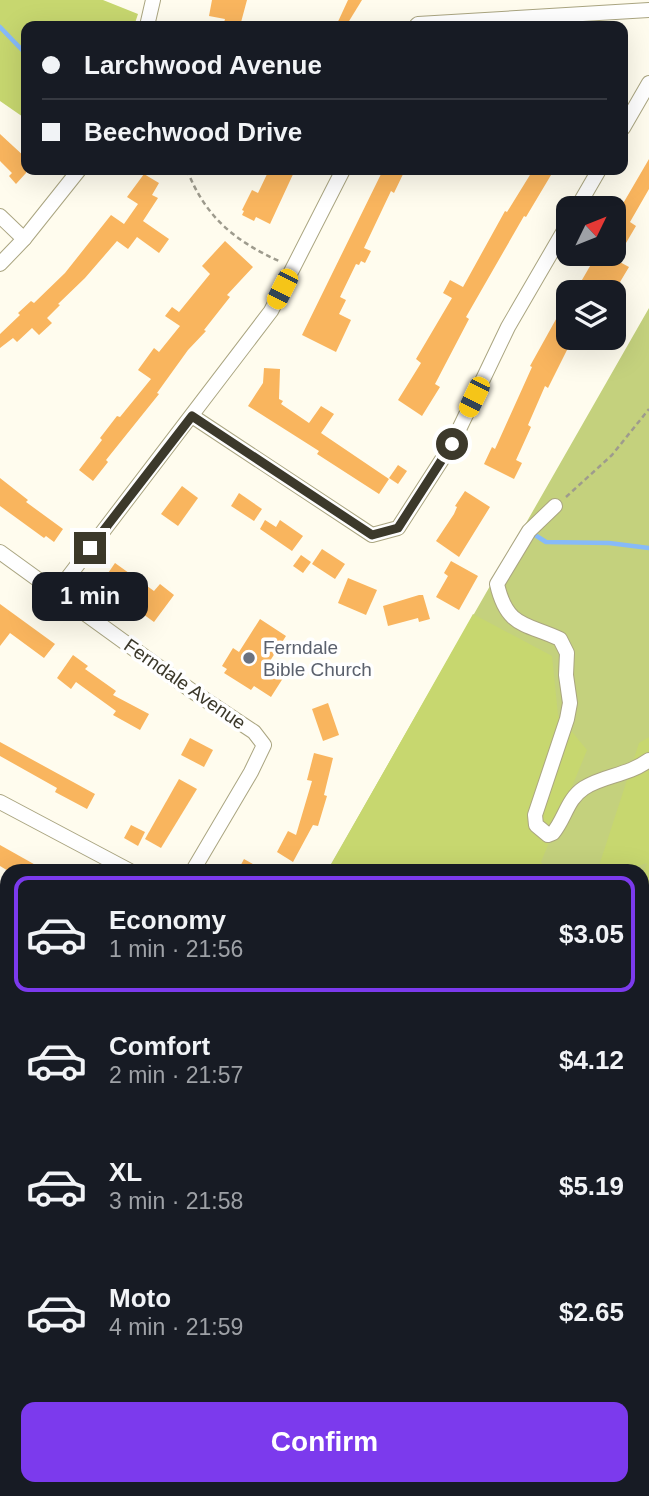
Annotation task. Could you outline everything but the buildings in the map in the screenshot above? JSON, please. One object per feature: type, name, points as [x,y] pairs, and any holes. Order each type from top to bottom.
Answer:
[{"type":"street","points":[[148,21],[153,0]]},
{"type":"street","points":[[459,21],[649,10]]},
{"type":"street","points":[[628,119],[649,83]]},
{"type":"street","points":[[0,264],[24,239],[75,175]]},
{"type":"street","points":[[55,593],[271,311],[340,175]]},
{"type":"street","points":[[584,196],[596,175]]},
{"type":"street","points":[[0,216],[24,239]]},
{"type":"street","points":[[192,416],[372,535],[398,528],[452,444],[508,327],[556,244]]},
{"type":"street","points":[[555,506],[529,531],[496,584],[505,606],[516,622],[560,639],[567,653],[569,711],[535,815],[536,825],[541,832],[548,835],[553,833],[568,806],[583,788],[630,772],[649,760]]},
{"type":"street","name":"Ferndale Avenue","points":[[0,552],[254,732],[264,745],[197,864]]},
{"type":"street","points":[[0,802],[117,864]]},
{"type":"path","points":[[189,175],[202,201],[225,229],[251,248],[293,267]]},
{"type":"path","points":[[555,506],[612,455],[649,409]]},
{"type":"green space","points":[[0,0],[103,0],[138,14],[136,21],[21,21],[21,116],[0,101]]},
{"type":"green space","points":[[649,308],[649,864],[331,864]]},
{"type":"green space","points":[[473,614],[552,656],[558,715],[587,750],[541,862],[543,864],[332,864]]},
{"type":"green space","points":[[649,737],[649,864],[600,864],[639,743]]},
{"type":"waterway","points":[[0,27],[21,49]]},
{"type":"waterway","points":[[535,535],[546,542],[609,543],[649,548]]},
{"type":"place","name":"Ferndale Bible Church","points":[[249,658]]},
{"type":"route","points":[[90,548],[192,416],[372,535],[398,528],[452,444]]}]
